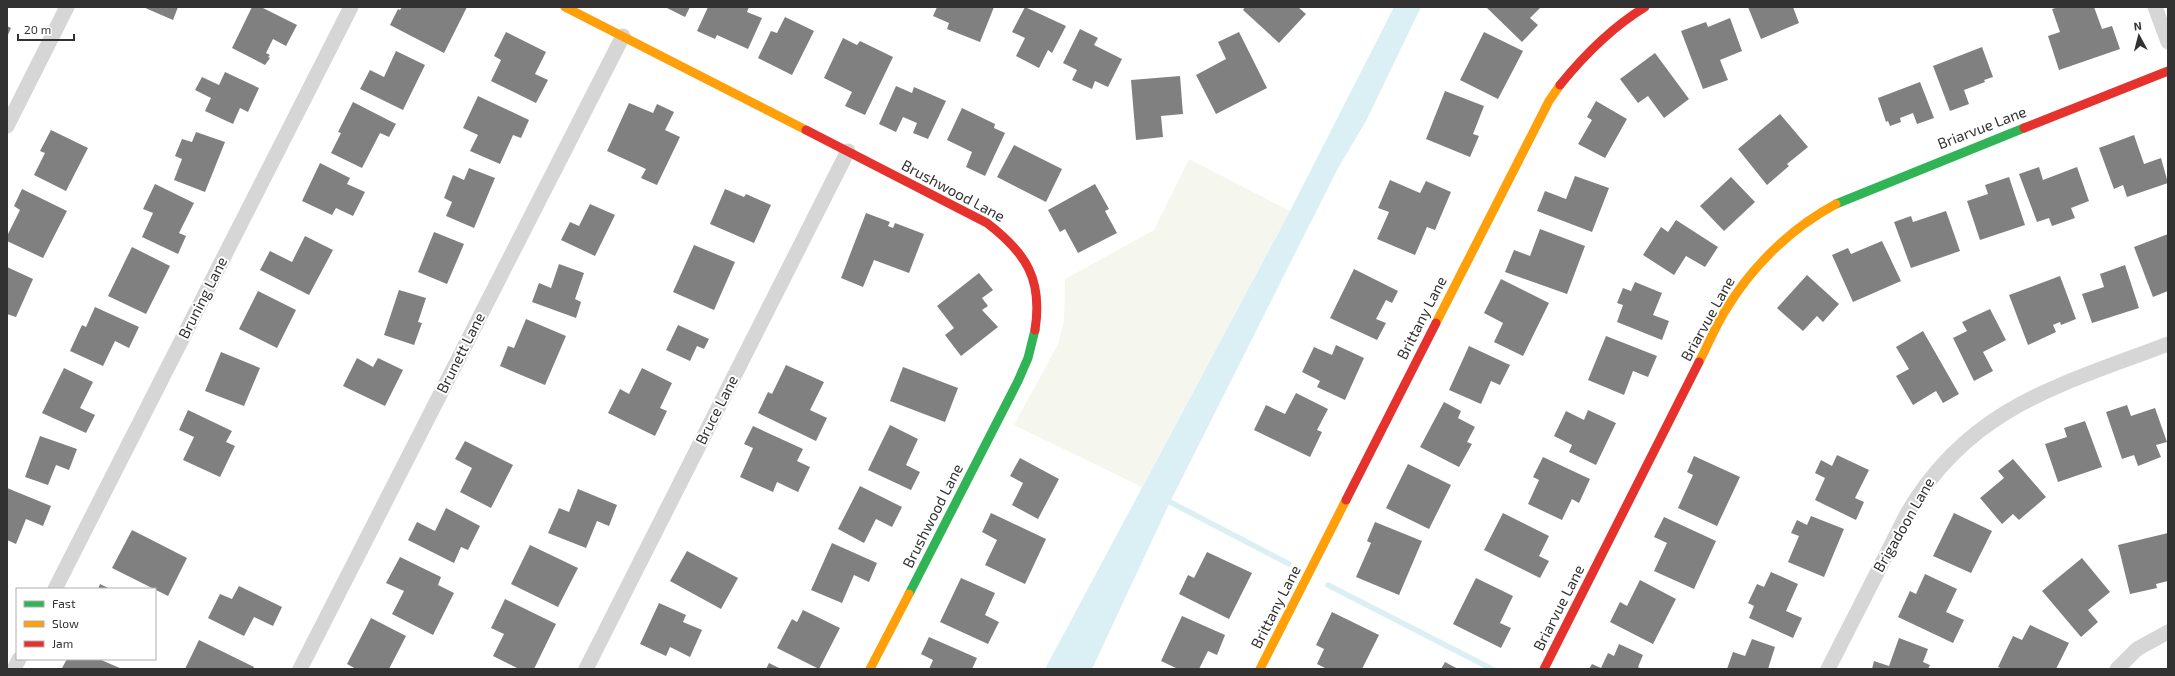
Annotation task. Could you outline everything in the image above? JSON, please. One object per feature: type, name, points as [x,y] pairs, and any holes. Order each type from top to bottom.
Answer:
[{"type":"street","points":[[7,126],[67,7]]},
{"type":"street","name":"Bruning Lane","points":[[56,588],[351,7]]},
{"type":"street","name":"Brushwood Lane","points":[[565,7],[973,215],[1000,231],[1017,248],[1029,268],[1038,294],[1038,309],[1032,348],[1018,381],[870,669]]},
{"type":"street","name":"Brittany Lane","points":[[1260,669],[1549,101],[1583,56],[1600,38],[1645,7]]},
{"type":"street","points":[[2155,7],[2168,42]]},
{"type":"street","name":"Brunett Lane","points":[[300,669],[623,36]]},
{"type":"street","name":"Briarvue Lane","points":[[1544,669],[1726,311],[1745,280],[1780,242],[1808,219],[1856,194],[2168,71]]},
{"type":"street","name":"Bruce Lane","points":[[586,669],[848,151]]},
{"type":"street","name":"Brigadoon Lane","points":[[1828,669],[1908,512],[1921,490],[1949,456],[1984,426],[2021,403],[2168,344]]},
{"type":"street","points":[[2117,669],[2137,649],[2168,632]]},
{"type":"street","points":[[14,669],[19,660]]},
{"type":"shaded area","points":[[1394,7],[1421,7],[1366,121],[1338,168],[1170,502],[1092,669],[1045,669],[1290,211]]},
{"type":"shaded area","points":[[1189,159],[1290,211],[1142,487],[1014,425],[1058,344],[1064,321],[1065,279],[1154,230]]},
{"type":"building","points":[[143,7],[178,7],[173,20]]},
{"type":"building","points":[[252,7],[261,7],[297,25],[286,46],[273,39],[266,53],[270,55],[268,57],[270,58],[265,65],[232,48]]},
{"type":"building","points":[[402,7],[467,7],[444,53],[390,25],[398,9],[400,10]]},
{"type":"building","points":[[665,7],[690,7],[685,17]]},
{"type":"building","points":[[708,7],[749,7],[747,12],[762,18],[748,49],[717,35],[715,39],[697,31]]},
{"type":"building","points":[[937,7],[994,7],[980,42],[947,29],[949,23],[933,16]]},
{"type":"building","points":[[1025,7],[1066,26],[1052,53],[1048,50],[1039,68],[1016,56],[1025,38],[1012,32]]},
{"type":"building","points":[[1245,7],[1298,7],[1306,14],[1279,43],[1243,10]]},
{"type":"building","points":[[1486,7],[1541,7],[1530,18],[1538,25],[1522,42]]},
{"type":"building","points":[[1748,7],[1793,7],[1799,23],[1761,39]]},
{"type":"building","points":[[2059,7],[2094,7],[2102,29],[2112,26],[2120,49],[2059,70],[2048,36],[2060,32],[2052,9]]},
{"type":"building","points":[[785,17],[814,31],[792,75],[758,58],[771,31],[777,33]]},
{"type":"building","points":[[1730,18],[1742,51],[1720,60],[1728,80],[1703,89],[1681,31],[1706,22],[1708,27]]},
{"type":"building","points":[[7,26],[11,28],[7,37]]},
{"type":"building","points":[[1080,29],[1098,38],[1094,45],[1122,59],[1108,87],[1095,81],[1092,89],[1072,80],[1077,70],[1063,63]]},
{"type":"building","points":[[506,32],[546,52],[535,74],[548,80],[536,103],[491,81],[501,60],[494,56]]},
{"type":"building","points":[[1239,32],[1267,88],[1216,114],[1196,75],[1226,59],[1218,42]]},
{"type":"building","points":[[1484,32],[1523,51],[1498,99],[1460,80]]},
{"type":"building","points":[[843,38],[857,45],[860,41],[893,57],[865,115],[845,106],[852,92],[824,78]]},
{"type":"building","points":[[1982,47],[1993,77],[1984,80],[1985,82],[1964,90],[1969,104],[1950,111],[1933,66]]},
{"type":"building","points":[[396,51],[425,65],[403,110],[360,89],[370,70],[384,77]]},
{"type":"building","points":[[1655,53],[1689,99],[1664,118],[1648,96],[1638,103],[1620,79]]},
{"type":"building","points":[[225,72],[259,88],[248,112],[240,108],[233,124],[205,111],[211,98],[195,90],[202,77],[219,85]]},
{"type":"building","points":[[1180,76],[1183,114],[1161,116],[1163,137],[1136,140],[1131,80]]},
{"type":"building","points":[[1920,82],[1934,118],[1917,124],[1913,113],[1900,118],[1901,122],[1890,126],[1888,121],[1886,122],[1878,98]]},
{"type":"building","points":[[896,86],[912,93],[914,87],[946,101],[928,139],[913,133],[917,123],[903,117],[896,132],[879,124]]},
{"type":"building","points":[[1445,91],[1484,106],[1473,134],[1479,136],[1470,157],[1426,139]]},
{"type":"building","points":[[478,96],[529,120],[521,138],[513,135],[500,164],[470,151],[478,135],[463,128]]},
{"type":"building","points":[[1596,101],[1627,119],[1605,158],[1578,144],[1592,120],[1587,117]]},
{"type":"building","points":[[353,102],[396,124],[389,137],[380,133],[362,168],[331,153],[341,133],[338,132]]},
{"type":"building","points":[[629,103],[653,113],[657,104],[674,112],[665,130],[680,137],[657,185],[641,178],[646,169],[607,151]]},
{"type":"building","points":[[962,108],[995,124],[994,128],[1005,133],[985,176],[966,167],[972,152],[947,140]]},
{"type":"building","points":[[1780,114],[1808,147],[1787,164],[1789,166],[1767,185],[1738,149]]},
{"type":"building","points":[[51,130],[88,148],[66,191],[34,175],[45,153],[40,151]]},
{"type":"building","points":[[196,132],[225,142],[205,192],[174,180],[182,159],[175,156],[182,139],[192,142]]},
{"type":"building","points":[[2134,135],[2144,164],[2161,158],[2168,183],[2127,197],[2123,185],[2114,189],[2099,148]]},
{"type":"building","points":[[1014,145],[1062,169],[1046,202],[997,177]]},
{"type":"building","points":[[320,163],[350,178],[347,184],[365,192],[353,216],[336,208],[332,215],[302,201]]},
{"type":"building","points":[[2039,167],[2043,180],[2077,167],[2089,201],[2071,208],[2075,218],[2052,226],[2049,218],[2037,222],[2019,174]]},
{"type":"building","points":[[469,168],[495,178],[474,228],[446,216],[452,202],[444,198],[453,175],[464,180]]},
{"type":"building","points":[[1575,176],[1609,188],[1592,232],[1537,211],[1545,191],[1566,199]]},
{"type":"building","points":[[1731,177],[1755,202],[1724,231],[1700,206]]},
{"type":"building","points":[[2009,177],[2025,225],[1980,240],[1967,201],[1988,194],[1985,185]]},
{"type":"building","points":[[1390,180],[1420,193],[1426,181],[1451,192],[1435,230],[1427,227],[1415,255],[1377,239],[1389,212],[1378,208]]},
{"type":"building","points":[[155,184],[194,203],[179,233],[186,236],[178,254],[142,237],[153,213],[143,209]]},
{"type":"building","points":[[1095,184],[1109,209],[1105,211],[1117,233],[1078,253],[1065,229],[1060,232],[1048,210]]},
{"type":"building","points":[[22,189],[67,211],[43,258],[7,241],[7,236],[20,210],[14,206]]},
{"type":"building","points":[[725,189],[744,197],[746,194],[771,205],[754,243],[710,224]]},
{"type":"building","points":[[590,204],[615,215],[595,256],[561,240],[570,222],[579,226]]},
{"type":"building","points":[[1946,211],[1960,251],[1911,268],[1894,222],[1911,216],[1913,222]]},
{"type":"building","points":[[866,213],[890,222],[888,226],[893,228],[895,223],[924,234],[909,273],[874,260],[863,287],[841,278]]},
{"type":"building","points":[[1676,220],[1718,247],[1705,267],[1686,256],[1674,275],[1643,255],[1661,227],[1668,232]]},
{"type":"building","points":[[1540,229],[1585,246],[1567,294],[1505,272],[1514,250],[1530,256]]},
{"type":"building","points":[[434,232],[464,244],[447,284],[418,272]]},
{"type":"building","points":[[2168,234],[2168,291],[2153,297],[2134,247]]},
{"type":"building","points":[[305,236],[333,250],[309,295],[260,270],[270,251],[292,262]]},
{"type":"building","points":[[1882,241],[1901,281],[1853,302],[1832,255],[1848,248],[1851,254]]},
{"type":"building","points":[[694,245],[735,262],[714,310],[673,292]]},
{"type":"building","points":[[132,247],[170,266],[146,314],[108,296]]},
{"type":"building","points":[[559,264],[584,273],[575,299],[581,302],[576,318],[532,302],[539,283],[551,288]]},
{"type":"building","points":[[2125,265],[2139,308],[2092,323],[2082,294],[2104,287],[2100,274]]},
{"type":"building","points":[[7,267],[33,279],[16,317],[7,314]]},
{"type":"building","points":[[1354,269],[1398,291],[1392,303],[1386,300],[1376,319],[1386,323],[1377,340],[1330,318]]},
{"type":"building","points":[[979,273],[993,290],[982,298],[988,306],[982,310],[998,327],[961,356],[945,335],[954,328],[937,306]]},
{"type":"building","points":[[1807,275],[1839,304],[1823,322],[1817,316],[1803,331],[1777,308]]},
{"type":"building","points":[[2060,276],[2076,319],[2061,325],[2060,322],[2053,325],[2056,332],[2028,345],[2009,295]]},
{"type":"building","points":[[1501,279],[1549,303],[1523,356],[1494,342],[1503,323],[1484,313]]},
{"type":"building","points":[[1635,282],[1662,293],[1653,315],[1669,321],[1662,340],[1617,322],[1623,305],[1617,303],[1623,288],[1631,291]]},
{"type":"building","points":[[399,290],[426,298],[418,322],[422,323],[414,345],[384,335]]},
{"type":"building","points":[[258,291],[296,310],[277,348],[239,329]]},
{"type":"building","points":[[95,307],[139,327],[129,348],[115,341],[103,366],[70,351],[82,325],[86,327]]},
{"type":"building","points":[[1990,309],[2006,340],[1983,352],[1993,371],[1974,381],[1953,338],[1967,331],[1962,322]]},
{"type":"building","points":[[526,319],[566,336],[545,385],[500,366],[508,346],[514,348]]},
{"type":"building","points":[[678,325],[709,339],[704,349],[697,346],[690,361],[666,350]]},
{"type":"building","points":[[1923,331],[1959,394],[1943,403],[1936,391],[1913,405],[1896,376],[1909,369],[1896,347]]},
{"type":"building","points":[[1606,336],[1657,356],[1648,377],[1633,371],[1624,395],[1588,380]]},
{"type":"building","points":[[1336,345],[1364,358],[1345,400],[1317,387],[1320,381],[1302,372],[1314,347],[1332,355]]},
{"type":"building","points":[[1469,346],[1510,365],[1500,385],[1491,381],[1481,404],[1449,390]]},
{"type":"building","points":[[221,352],[260,368],[244,406],[205,391]]},
{"type":"building","points":[[357,358],[373,367],[378,358],[403,370],[385,406],[343,386]]},
{"type":"building","points":[[786,365],[824,382],[810,410],[827,418],[816,441],[758,413],[768,392],[772,394]]},
{"type":"building","points":[[903,367],[958,388],[945,422],[890,401]]},
{"type":"building","points":[[64,368],[93,382],[80,408],[95,415],[86,433],[42,413]]},
{"type":"building","points":[[642,368],[672,383],[660,408],[667,411],[655,436],[608,413],[620,389],[629,394]]},
{"type":"building","points":[[1296,393],[1328,409],[1317,430],[1322,432],[1310,457],[1254,430],[1266,405],[1285,414]]},
{"type":"building","points":[[1444,402],[1461,411],[1458,418],[1475,427],[1467,442],[1472,444],[1459,467],[1420,447]]},
{"type":"building","points":[[2127,405],[2131,416],[2155,408],[2167,442],[2156,445],[2161,457],[2138,466],[2134,455],[2122,459],[2106,412]]},
{"type":"building","points":[[188,410],[232,431],[226,442],[235,446],[220,477],[183,460],[194,437],[179,430]]},
{"type":"building","points":[[1588,410],[1616,423],[1596,465],[1569,452],[1572,445],[1554,436],[1566,411],[1584,420]]},
{"type":"building","points":[[2085,421],[2102,467],[2058,482],[2045,444],[2067,437],[2064,428]]},
{"type":"building","points":[[890,425],[918,439],[906,465],[920,472],[911,490],[868,470]]},
{"type":"building","points":[[753,426],[803,449],[797,461],[810,467],[798,492],[777,482],[773,492],[740,477],[753,448],[744,444]]},
{"type":"building","points":[[40,436],[77,449],[69,470],[56,465],[48,485],[25,477]]},
{"type":"building","points":[[465,441],[513,465],[491,508],[460,492],[472,468],[455,459]]},
{"type":"building","points":[[1837,455],[1869,470],[1855,498],[1864,502],[1856,520],[1815,500],[1825,478],[1815,473],[1821,460],[1832,466]]},
{"type":"building","points":[[1694,456],[1740,477],[1717,526],[1678,508],[1693,475],[1687,472]]},
{"type":"building","points":[[1543,457],[1590,479],[1579,503],[1572,499],[1562,520],[1528,504],[1539,480],[1533,477]]},
{"type":"building","points":[[1020,458],[1059,479],[1038,519],[1012,505],[1023,483],[1010,476]]},
{"type":"building","points":[[2013,459],[2046,497],[2019,520],[2013,514],[2002,524],[1980,498],[2004,478],[1998,471]]},
{"type":"building","points":[[1408,464],[1451,485],[1429,529],[1386,508]]},
{"type":"building","points":[[860,486],[902,507],[892,527],[876,519],[864,543],[838,529]]},
{"type":"building","points":[[7,488],[51,506],[43,526],[26,519],[16,544],[7,540]]},
{"type":"building","points":[[578,489],[617,505],[609,526],[597,521],[586,548],[548,533],[559,508],[569,512]]},
{"type":"building","points":[[446,508],[480,526],[468,550],[461,547],[454,563],[408,540],[417,522],[435,531]]},
{"type":"building","points":[[991,513],[1046,539],[1025,584],[985,565],[997,540],[982,532]]},
{"type":"building","points":[[1503,513],[1549,536],[1539,556],[1549,561],[1540,578],[1484,550]]},
{"type":"building","points":[[1954,513],[1992,531],[1971,573],[1933,556]]},
{"type":"building","points":[[1811,516],[1844,529],[1824,577],[1788,562],[1799,536],[1791,533],[1797,520],[1807,525]]},
{"type":"building","points":[[1664,517],[1716,541],[1694,589],[1654,571],[1667,543],[1654,537]]},
{"type":"building","points":[[1375,522],[1422,541],[1399,595],[1356,577],[1371,543],[1367,541]]},
{"type":"building","points":[[132,530],[187,558],[168,596],[156,590],[156,588],[152,588],[112,568]]},
{"type":"building","points":[[2168,533],[2168,581],[2156,584],[2157,588],[2130,594],[2118,545]]},
{"type":"building","points":[[832,543],[877,563],[869,582],[854,575],[842,603],[811,590]]},
{"type":"building","points":[[530,545],[578,568],[558,607],[511,584]]},
{"type":"building","points":[[687,551],[738,578],[721,609],[670,581]]},
{"type":"building","points":[[1207,552],[1252,573],[1229,619],[1179,594],[1188,575],[1194,578]]},
{"type":"building","points":[[400,557],[441,577],[438,585],[454,593],[433,635],[392,614],[404,591],[386,583]]},
{"type":"building","points":[[2082,558],[2110,592],[2088,610],[2098,622],[2081,637],[2042,591]]},
{"type":"building","points":[[1771,572],[1798,584],[1786,611],[1802,618],[1793,638],[1749,618],[1754,606],[1748,603],[1757,584],[1764,587]]},
{"type":"building","points":[[1925,574],[1957,589],[1946,612],[1964,620],[1953,643],[1898,617],[1910,591],[1916,594]]},
{"type":"building","points":[[961,578],[995,593],[985,615],[999,622],[988,644],[940,622]]},
{"type":"building","points":[[1476,578],[1513,596],[1500,623],[1511,628],[1501,648],[1453,624]]},
{"type":"building","points":[[1640,580],[1676,599],[1653,644],[1610,622],[1620,602],[1627,606]]},
{"type":"building","points":[[100,584],[108,588],[98,588]]},
{"type":"building","points":[[239,586],[282,607],[273,626],[254,617],[244,636],[208,618],[220,594],[232,599]]},
{"type":"building","points":[[505,599],[556,624],[534,669],[519,669],[493,656],[504,634],[491,628]]},
{"type":"building","points":[[659,603],[686,615],[683,622],[702,630],[690,657],[670,647],[666,656],[640,644]]},
{"type":"building","points":[[803,610],[840,628],[819,669],[777,648],[792,619],[797,622]]},
{"type":"building","points":[[1332,612],[1379,635],[1362,669],[1327,669],[1317,664],[1324,649],[1316,645]]},
{"type":"building","points":[[1182,616],[1225,635],[1217,655],[1208,651],[1199,669],[1178,669],[1161,661]]},
{"type":"building","points":[[371,618],[406,636],[389,669],[356,669],[347,664]]},
{"type":"building","points":[[2030,625],[2069,643],[2056,669],[2003,669],[1998,667],[2013,636],[2022,640]]},
{"type":"building","points":[[929,637],[977,658],[972,669],[929,669],[933,660],[921,654]]},
{"type":"building","points":[[1899,638],[1928,649],[1923,662],[1930,665],[1928,669],[1872,669],[1874,661],[1889,666]]},
{"type":"building","points":[[1752,639],[1775,647],[1768,669],[1727,669],[1733,652],[1745,656]]},
{"type":"building","points":[[199,640],[254,667],[253,669],[185,669]]},
{"type":"building","points":[[1619,644],[1643,655],[1638,667],[1641,669],[1589,669],[1592,664],[1601,668],[1608,653],[1614,656]]},
{"type":"building","points":[[66,660],[101,660],[122,669],[65,669],[62,668]]},
{"type":"building","points":[[1445,662],[1458,669],[1441,669]]},
{"type":"building","points":[[769,663],[781,669],[766,669]]},
{"type":"waterway","points":[[1170,502],[1289,564]]},
{"type":"waterway","points":[[1328,585],[1492,669]]},
{"type":"traffic: fast","points":[[1836,204],[2024,128]]},
{"type":"traffic: fast","points":[[909,594],[1018,381],[1028,358],[1035,330]]},
{"type":"traffic: slow","points":[[565,7],[806,130]]},
{"type":"traffic: slow","points":[[1436,323],[1549,101],[1560,85]]},
{"type":"traffic: slow","points":[[1699,362],[1725,311],[1747,279],[1760,264],[1803,225],[1836,204]]},
{"type":"traffic: slow","points":[[1260,669],[1346,500]]},
{"type":"traffic: slow","points":[[870,669],[909,594]]},
{"type":"traffic: jam","points":[[1560,85],[1599,42],[1645,7]]},
{"type":"traffic: jam","points":[[2024,128],[2168,71]]},
{"type":"traffic: jam","points":[[806,130],[987,223],[1001,234],[1021,257],[1029,269],[1034,282],[1037,312],[1035,330]]},
{"type":"traffic: jam","points":[[1346,500],[1436,323]]},
{"type":"traffic: jam","points":[[1544,669],[1699,362]]}]
